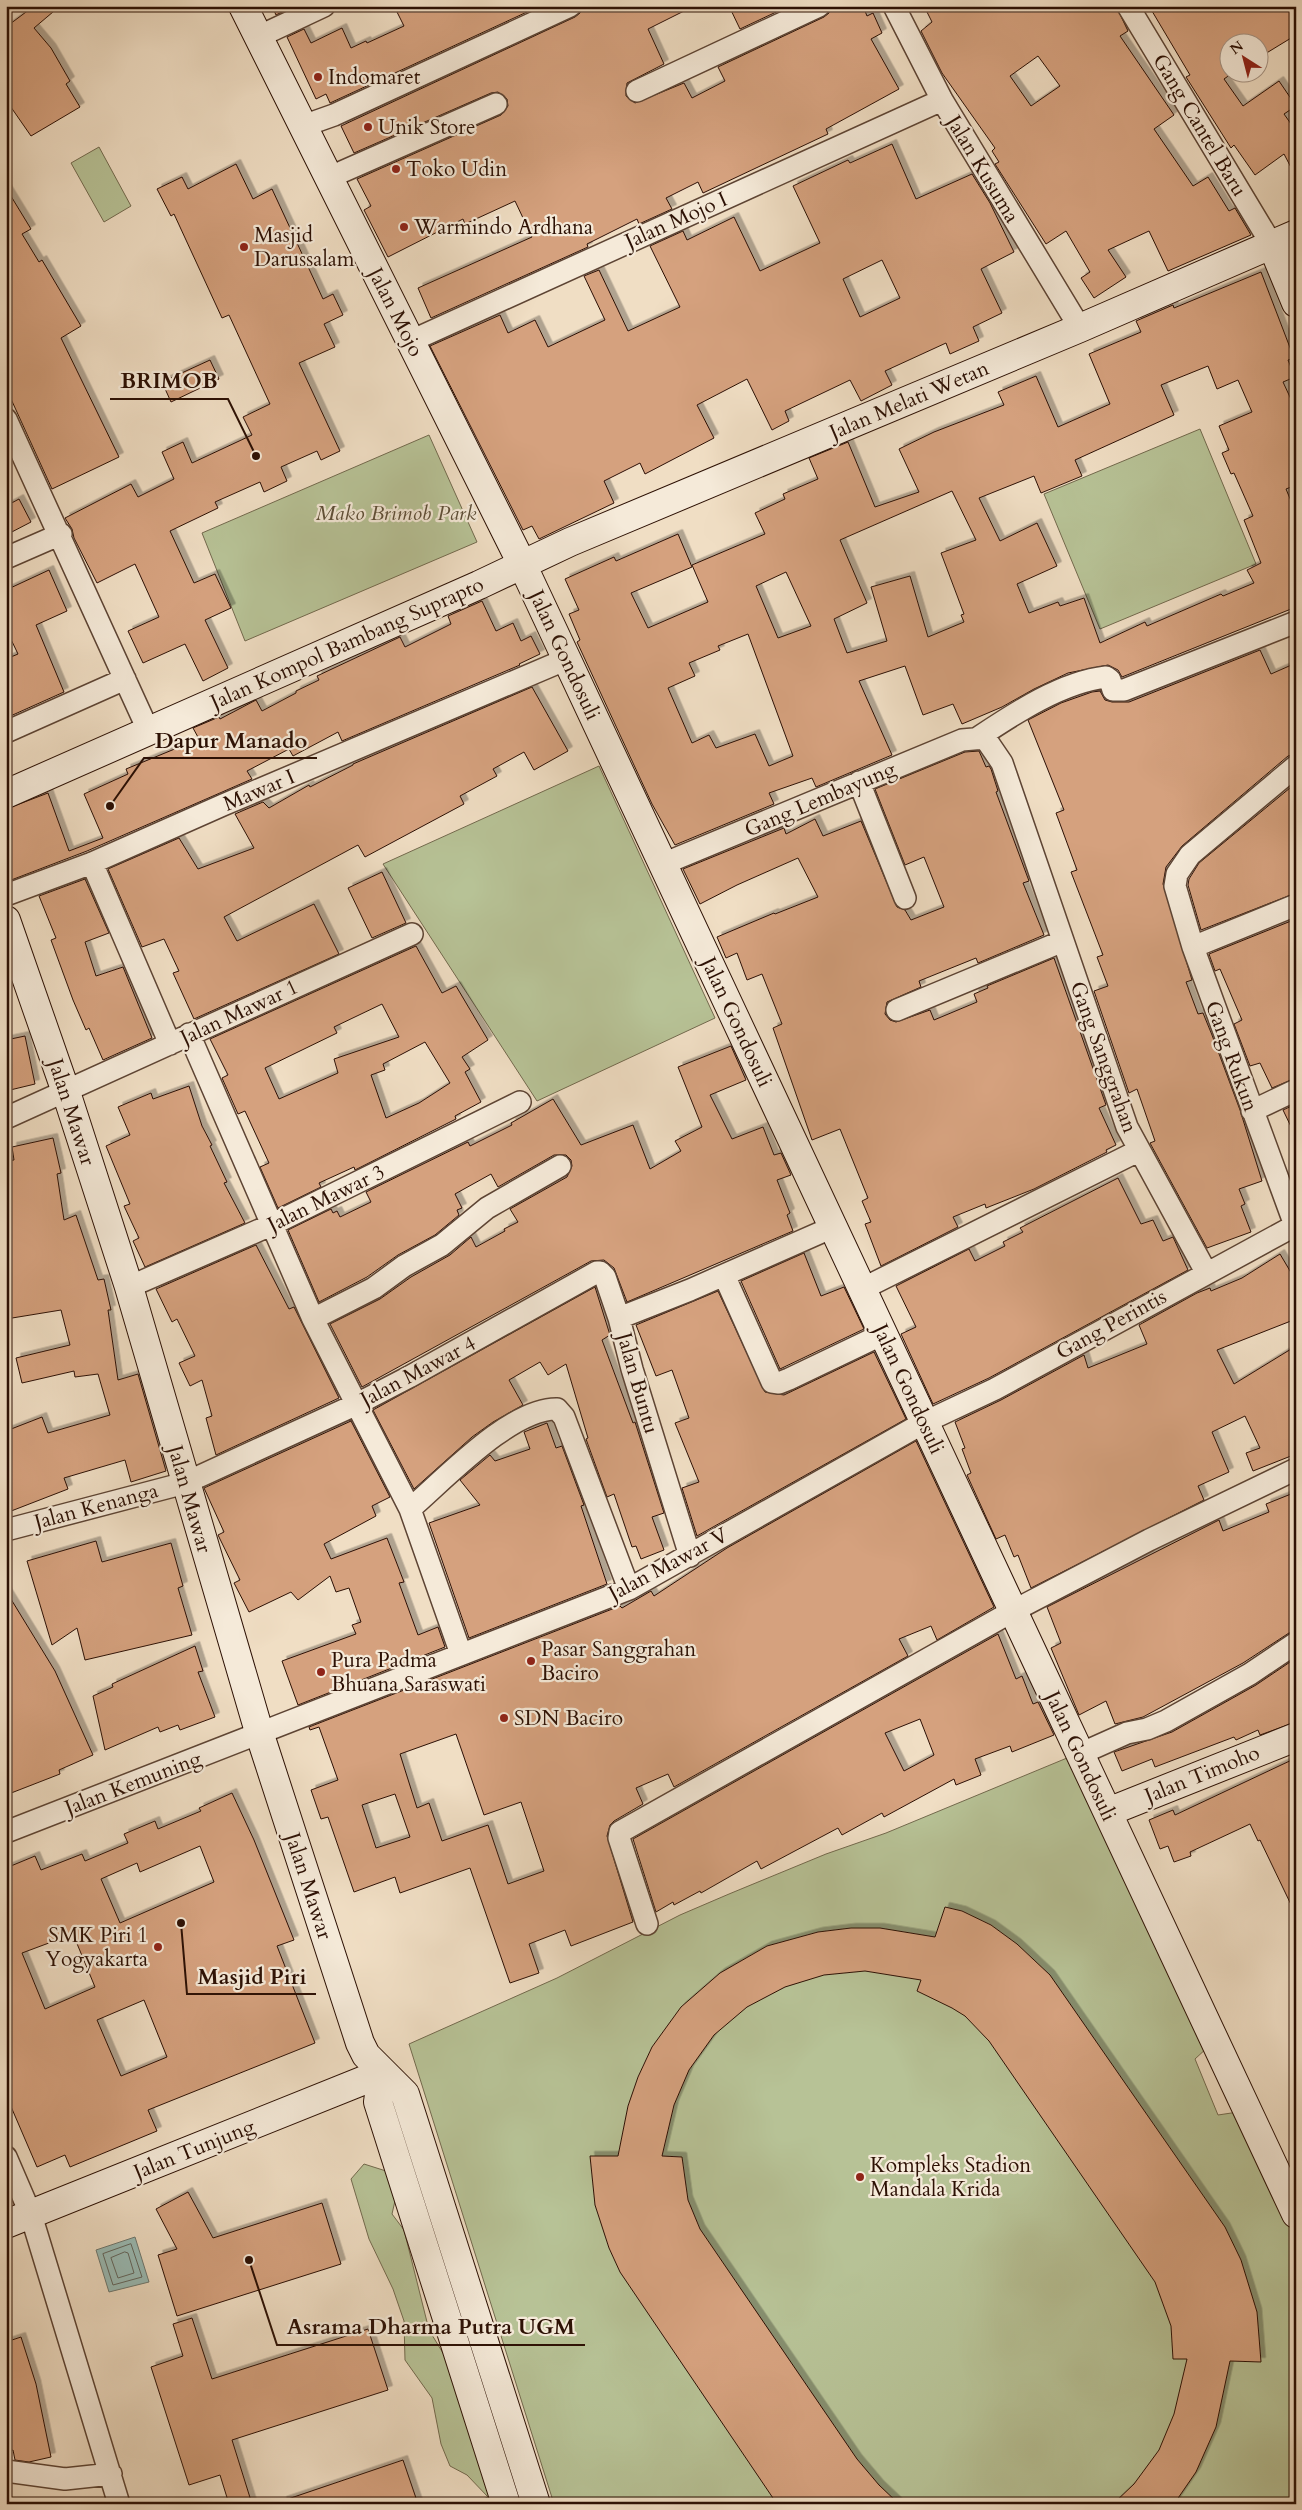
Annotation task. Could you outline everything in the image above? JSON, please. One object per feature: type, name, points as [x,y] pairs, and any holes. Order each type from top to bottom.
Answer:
[{"type":"street","name":"Jalan Mojo","points":[[243,6],[522,564]]},
{"type":"street","points":[[258,37],[324,6]]},
{"type":"street","points":[[303,126],[334,115],[570,6]]},
{"type":"street","points":[[638,90],[820,6]]},
{"type":"street","name":"Jalan Kusuma","points":[[894,6],[942,100],[1080,328]]},
{"type":"street","name":"Gang Cantel Baru","points":[[1128,6],[1284,239]]},
{"type":"street","name":"Jalan Mojo I","points":[[410,341],[942,100]]},
{"type":"street","points":[[328,178],[496,104]]},
{"type":"street","points":[[1284,239],[1296,303]]},
{"type":"street","name":"Jalan Melati Wetan","points":[[522,564],[1080,328],[1284,239]]},
{"type":"street","points":[[6,419],[61,534],[149,732]]},
{"type":"street","points":[[6,558],[61,534]]},
{"type":"street","name":"Jalan Gondosuli","points":[[522,564],[1296,2214]]},
{"type":"street","name":"Jalan Kompol Bambang Suprapto","points":[[6,794],[149,732],[522,564]]},
{"type":"street","points":[[979,737],[1019,710],[1065,689],[1099,678],[1109,678],[1112,689],[1116,691],[1124,690],[1296,622]]},
{"type":"street","name":"Mawar I","points":[[6,896],[92,863],[223,805],[567,659]]},
{"type":"street","points":[[6,732],[126,679]]},
{"type":"street","name":"Gang Lembayung","points":[[663,864],[962,740],[979,737]]},
{"type":"street","name":"Gang Sanggrahan","points":[[862,1289],[1138,1151],[1127,1127],[1002,762],[989,741],[979,737]]},
{"type":"street","name":"Gang Rukun","points":[[1295,1226],[1193,947],[1175,886],[1176,874],[1190,855],[1296,766]]},
{"type":"street","points":[[859,782],[906,898]]},
{"type":"street","points":[[92,863],[170,1044]]},
{"type":"street","points":[[1193,947],[1296,905]]},
{"type":"street","name":"Jalan Mawar","points":[[6,920],[66,1092],[129,1287],[260,1735],[360,2043],[366,2055],[405,2094],[536,2504]]},
{"type":"street","name":"Jalan Mawar 1","points":[[6,1118],[412,934]]},
{"type":"street","points":[[898,1010],[1063,942]]},
{"type":"street","points":[[189,1034],[313,1319],[410,1509],[461,1654]]},
{"type":"street","points":[[1252,1111],[1296,1090]]},
{"type":"street","name":"Jalan Mawar 3","points":[[129,1287],[271,1225],[520,1102]]},
{"type":"street","points":[[1138,1151],[1206,1272]]},
{"type":"street","points":[[313,1319],[374,1288],[404,1266],[442,1245],[486,1208],[560,1166]]},
{"type":"street","name":"Gang Perintis","points":[[925,1422],[995,1389],[1206,1272],[1295,1226]]},
{"type":"street","name":"Jalan Buntu","points":[[690,1556],[632,1369],[619,1318],[724,1275],[833,1227]]},
{"type":"street","name":"Jalan Mawar 4","points":[[185,1483],[409,1378],[597,1272],[600,1272],[605,1277],[619,1318]]},
{"type":"street","points":[[724,1275],[772,1382],[779,1383],[883,1334]]},
{"type":"street","points":[[410,1509],[486,1442],[515,1422],[531,1413],[557,1409],[564,1417],[628,1589]]},
{"type":"street","name":"Jalan Mawar V","points":[[260,1735],[628,1589],[690,1556],[717,1538],[925,1422]]},
{"type":"street","points":[[647,1924],[619,1838],[620,1832],[1013,1611],[1149,1540],[1296,1469]]},
{"type":"street","name":"Jalan Kenanga","points":[[6,1530],[185,1483]]},
{"type":"street","points":[[1080,1754],[1127,1733],[1147,1729],[1166,1721],[1250,1674],[1296,1643]]},
{"type":"street","name":"Jalan Kemuning","points":[[6,1832],[260,1735]]},
{"type":"street","name":"Jalan Timoho","points":[[1108,1812],[1296,1737]]},
{"type":"street","points":[[382,2073],[378,2102],[506,2504]]},
{"type":"street","name":"Jalan Tunjung","points":[[18,2219],[382,2073]]},
{"type":"street","points":[[6,2157],[18,2219],[110,2474],[118,2504]]},
{"type":"street","points":[[436,2285],[463,2276]]},
{"type":"street","points":[[477,2411],[504,2405]]},
{"type":"street","points":[[6,2471],[65,2479],[110,2474]]},
{"type":"green space","points":[[99,147],[131,206],[104,222],[71,163]]},
{"type":"green space","points":[[1200,429],[1256,564],[1100,629],[1044,494]]},
{"type":"green space","name":"Mako Brimob Park","points":[[429,435],[477,542],[245,641],[202,533]]},
{"type":"green space","points":[[599,766],[715,1018],[537,1101],[383,864]]},
{"type":"green space","name":"Kompleks Stadion Mandala Krida","points":[[1067,1758],[1208,2047],[1195,2059],[1218,2115],[1238,2112],[1296,2239],[1296,2504],[554,2504],[409,2044],[557,1978],[680,1915],[826,1854],[886,1833]]},
{"type":"green space","points":[[364,2164],[386,2171],[397,2192],[392,2214],[404,2230],[429,2330],[446,2358],[499,2504],[473,2504],[488,2497],[467,2475],[450,2466],[441,2444],[432,2398],[405,2360],[404,2321],[393,2289],[369,2239],[351,2179]]},
{"type":"water","points":[[135,2237],[149,2282],[109,2292],[96,2250]]},
{"type":"building","points":[[34,6],[60,6],[34,28],[51,48],[70,81],[66,84],[80,107],[31,136],[6,100],[6,27]]},
{"type":"building","points":[[272,6],[294,6],[276,15]]},
{"type":"building","points":[[394,6],[540,6],[330,103],[326,94],[316,99],[287,37],[304,29],[311,43],[342,28],[351,48],[366,41],[367,43],[404,26]]},
{"type":"building","points":[[582,6],[694,6],[648,29],[664,64],[627,83],[626,96],[635,103],[684,83],[692,98],[725,81],[718,67],[824,17],[829,13],[831,6],[863,6],[867,16],[873,13],[882,33],[871,39],[899,89],[826,129],[828,134],[703,193],[698,182],[666,198],[672,209],[639,224],[637,219],[587,244],[588,247],[431,318],[418,288],[532,237],[515,201],[465,224],[463,219],[388,257],[364,210],[371,206],[357,179],[501,115],[508,106],[507,99],[498,92],[491,93],[354,153],[341,126],[575,17],[580,13]]},
{"type":"building","points":[[729,6],[789,6],[740,29]]},
{"type":"building","points":[[924,6],[1116,6],[1128,31],[1120,36],[1174,115],[1154,129],[1193,186],[1208,177],[1229,211],[1235,208],[1251,235],[1168,271],[1149,231],[1108,250],[1126,277],[1094,298],[1081,278],[1090,272],[1066,231],[1046,244],[995,164],[999,162],[992,151],[995,148],[942,73],[921,31],[932,22]],"holes":[[[1038,56],[1060,86],[1031,106],[1010,76]]]},
{"type":"building","points":[[1149,6],[1296,6],[1296,35],[1270,51],[1270,32],[1220,32],[1220,82],[1226,82],[1243,106],[1279,81],[1296,106],[1284,114],[1296,131],[1296,177],[1284,154],[1255,175],[1234,145],[1231,148],[1186,77],[1190,75]]},
{"type":"building","points":[[892,144],[916,199],[972,174],[990,203],[1014,252],[981,269],[1002,313],[973,327],[979,341],[950,354],[946,343],[885,371],[892,385],[861,401],[850,380],[785,411],[789,421],[772,430],[747,379],[697,405],[714,438],[645,474],[640,463],[604,481],[614,503],[539,539],[532,526],[523,530],[430,346],[500,315],[508,333],[535,320],[548,347],[605,320],[584,276],[599,270],[628,331],[680,307],[650,246],[683,231],[687,240],[734,217],[760,271],[820,243],[793,186],[848,160],[850,163]],"holes":[[[882,260],[900,298],[860,317],[843,279]]]},
{"type":"building","points":[[236,164],[253,199],[272,189],[323,299],[333,294],[343,315],[324,324],[335,347],[299,363],[340,451],[321,460],[317,451],[281,467],[287,481],[264,492],[260,482],[215,502],[218,508],[170,531],[194,583],[215,574],[231,608],[205,620],[228,668],[203,681],[185,644],[143,663],[128,631],[159,617],[135,564],[97,583],[65,518],[131,484],[138,497],[174,479],[162,452],[183,442],[192,463],[252,435],[243,417],[270,404],[229,315],[222,318],[174,214],[171,216],[157,189],[182,177],[188,189]]},
{"type":"building","points":[[6,188],[31,229],[22,234],[39,262],[42,260],[81,326],[61,338],[119,457],[52,489],[6,388]]},
{"type":"building","points":[[1261,272],[1294,358],[1288,360],[1295,377],[1283,382],[1296,410],[1296,485],[1286,489],[1296,513],[1296,607],[1122,677],[1118,670],[1108,665],[1068,673],[1002,707],[962,724],[953,704],[923,715],[905,666],[859,681],[892,755],[816,787],[812,778],[769,793],[774,804],[675,845],[652,804],[577,642],[580,640],[569,614],[579,610],[565,579],[614,557],[616,561],[678,534],[692,567],[631,593],[648,628],[708,602],[692,565],[765,534],[755,513],[785,499],[783,494],[818,479],[809,458],[848,442],[875,507],[919,492],[899,449],[934,432],[1004,405],[998,392],[1036,376],[1058,427],[1110,404],[1089,354],[1141,332],[1136,321],[1173,305],[1174,308]],"holes":[[[1208,366],[1217,389],[1238,380],[1252,412],[1219,426],[1229,450],[1222,453],[1231,474],[1234,473],[1253,516],[1244,520],[1261,563],[1247,570],[1254,583],[1223,596],[1221,594],[1147,626],[1145,622],[1100,643],[1084,598],[1060,606],[1058,602],[1029,613],[1017,584],[1057,566],[1037,523],[1000,541],[979,498],[1034,476],[1041,493],[1082,476],[1075,460],[1174,415],[1161,385]],[[952,491],[976,540],[941,553],[964,614],[961,615],[964,622],[928,637],[910,576],[871,587],[887,641],[847,653],[834,619],[867,603],[840,540]],[[786,572],[811,626],[778,638],[756,586]],[[748,634],[793,756],[769,766],[755,734],[716,748],[709,735],[692,743],[668,688],[695,676],[689,663],[720,650],[718,646]]]},
{"type":"building","points":[[210,360],[219,379],[171,402],[162,382]]},
{"type":"building","points":[[19,499],[31,522],[6,535],[6,506]]},
{"type":"building","points":[[49,570],[67,611],[36,625],[64,692],[6,718],[6,659],[18,654],[6,629],[6,590]]},
{"type":"building","points":[[482,601],[496,631],[513,623],[521,641],[531,636],[540,654],[520,665],[342,741],[338,732],[293,756],[289,749],[247,771],[252,779],[87,851],[6,882],[6,809],[48,793],[69,851],[103,838],[84,794],[128,774],[126,769],[199,739],[193,728],[219,717],[220,719],[256,700],[262,711],[319,680],[317,676],[400,637],[405,647],[451,624],[448,616]]},
{"type":"building","points":[[1260,650],[1271,674],[1296,663],[1296,754],[1288,756],[1182,846],[1166,867],[1163,884],[1192,980],[1186,982],[1198,1014],[1203,1013],[1212,1035],[1240,1110],[1262,1181],[1239,1189],[1245,1204],[1241,1206],[1251,1232],[1207,1248],[1150,1143],[1155,1141],[1137,1089],[1129,1093],[1094,991],[1108,986],[1097,957],[1103,955],[1071,872],[1077,870],[1056,813],[1064,810],[1028,720],[1061,703],[1092,692],[1100,691],[1105,700],[1112,702],[1129,702]]},
{"type":"building","points":[[532,687],[568,751],[534,770],[524,752],[493,769],[497,776],[460,796],[464,804],[365,857],[358,845],[224,917],[237,941],[314,904],[339,954],[194,1019],[173,973],[179,971],[164,939],[142,947],[108,869],[179,838],[198,869],[254,848],[235,814],[263,802],[269,808],[309,785],[310,787],[353,764]]},
{"type":"building","points":[[979,751],[986,767],[989,766],[991,769],[998,791],[996,792],[1029,881],[1023,883],[1044,935],[978,963],[976,958],[919,981],[921,987],[887,1002],[885,1014],[890,1020],[896,1022],[930,1010],[934,1020],[977,1002],[974,994],[988,988],[987,986],[1054,958],[1106,1105],[1099,1108],[1116,1145],[1106,1150],[1107,1152],[1034,1189],[986,1208],[985,1204],[953,1217],[958,1227],[881,1266],[865,1224],[871,1222],[862,1201],[868,1198],[840,1129],[812,1140],[773,1028],[782,1024],[762,974],[747,980],[737,953],[726,958],[717,937],[818,897],[798,858],[700,904],[683,869],[784,828],[786,834],[815,819],[823,836],[861,821],[897,907],[905,910],[911,920],[944,907],[924,857],[905,865],[875,789],[965,752]]},
{"type":"building","points":[[1296,783],[1296,893],[1201,930],[1188,885],[1189,879],[1199,863]]},
{"type":"building","points":[[382,872],[406,923],[372,938],[348,888]]},
{"type":"building","points":[[85,879],[109,933],[85,942],[96,976],[123,967],[152,1038],[103,1060],[89,1028],[86,1030],[73,1000],[51,940],[56,938],[39,896]]},
{"type":"building","points":[[1296,919],[1296,1078],[1272,1088],[1260,1063],[1250,1066],[1234,1024],[1242,1020],[1220,969],[1215,971],[1209,954]]},
{"type":"building","points":[[416,946],[442,993],[456,986],[488,1040],[462,1057],[470,1069],[465,1072],[481,1102],[455,1116],[456,1119],[355,1170],[354,1167],[319,1183],[321,1187],[278,1208],[260,1167],[269,1163],[245,1111],[238,1114],[222,1078],[228,1075],[210,1039]],"holes":[[[382,1004],[399,1037],[334,1059],[338,1073],[279,1099],[265,1068],[337,1033],[334,1027]],[[425,1042],[450,1083],[419,1103],[386,1118],[371,1075],[385,1070],[383,1064]]]},
{"type":"building","points":[[25,1036],[35,1084],[6,1091],[6,1040]]},
{"type":"building","points":[[731,1046],[746,1080],[710,1095],[732,1139],[763,1127],[774,1155],[781,1153],[791,1175],[777,1180],[790,1213],[787,1215],[793,1231],[627,1302],[614,1268],[604,1260],[591,1261],[362,1387],[330,1324],[380,1299],[411,1277],[450,1255],[471,1237],[476,1247],[505,1231],[504,1229],[518,1222],[510,1209],[567,1177],[572,1166],[571,1160],[566,1155],[554,1155],[498,1187],[491,1174],[455,1194],[462,1208],[457,1210],[459,1215],[435,1235],[398,1255],[367,1277],[319,1302],[288,1230],[331,1209],[333,1213],[337,1211],[340,1217],[371,1202],[366,1192],[468,1142],[470,1146],[512,1125],[511,1123],[553,1099],[581,1145],[633,1125],[650,1169],[681,1151],[675,1141],[702,1127],[678,1067]]},
{"type":"building","points":[[189,1086],[202,1126],[227,1182],[224,1183],[245,1223],[145,1267],[133,1241],[139,1238],[124,1206],[130,1204],[106,1146],[130,1135],[118,1107],[151,1093],[153,1099]]},
{"type":"building","points":[[1296,1104],[1296,1137],[1283,1110]]},
{"type":"building","points":[[53,1138],[61,1173],[57,1174],[64,1220],[76,1215],[98,1280],[104,1279],[111,1310],[108,1310],[118,1380],[138,1374],[166,1471],[131,1482],[125,1460],[64,1478],[68,1489],[6,1513],[6,1431],[42,1417],[48,1433],[110,1415],[98,1374],[75,1377],[74,1371],[22,1383],[16,1358],[70,1345],[61,1310],[6,1319],[6,1161],[14,1160],[12,1147]]},
{"type":"building","points":[[1118,1178],[1141,1224],[1153,1220],[1163,1241],[1173,1237],[1188,1270],[989,1378],[933,1404],[901,1334],[916,1327],[896,1286],[969,1249],[975,1261],[1005,1246],[1003,1242],[1023,1232],[1020,1228]]},
{"type":"building","points":[[256,1245],[289,1309],[294,1307],[339,1398],[216,1455],[206,1418],[212,1416],[202,1380],[190,1386],[179,1363],[195,1356],[177,1319],[172,1322],[156,1289]]},
{"type":"building","points":[[804,1253],[821,1296],[844,1287],[864,1329],[780,1369],[741,1281]]},
{"type":"building","points":[[1280,1254],[1296,1281],[1296,1319],[1217,1350],[1234,1384],[1296,1346],[1296,1454],[1253,1471],[1246,1453],[1260,1448],[1245,1416],[1212,1432],[1229,1472],[1198,1486],[1204,1500],[1031,1588],[1018,1555],[1014,1557],[1005,1535],[996,1539],[967,1475],[971,1473],[962,1449],[965,1448],[955,1422],[1001,1400],[1084,1355],[1088,1368],[1147,1344],[1139,1325],[1197,1293],[1210,1288],[1211,1291],[1242,1278]]},
{"type":"building","points":[[595,1287],[610,1335],[602,1340],[633,1423],[635,1422],[664,1513],[652,1517],[664,1550],[641,1559],[636,1546],[632,1547],[614,1494],[607,1497],[586,1439],[588,1438],[566,1364],[548,1375],[540,1362],[509,1380],[523,1405],[493,1422],[472,1437],[414,1489],[373,1410]]},
{"type":"building","points":[[718,1291],[765,1392],[784,1395],[874,1352],[906,1419],[697,1536],[682,1488],[699,1482],[675,1423],[689,1418],[672,1370],[656,1376],[636,1325]]},
{"type":"building","points":[[351,1421],[390,1497],[372,1506],[376,1516],[324,1544],[331,1559],[387,1538],[404,1582],[399,1583],[418,1635],[438,1627],[445,1647],[298,1705],[282,1661],[356,1634],[352,1625],[361,1622],[349,1588],[336,1592],[330,1576],[298,1600],[291,1592],[249,1612],[234,1583],[240,1580],[218,1535],[224,1532],[204,1488]]},
{"type":"building","points":[[547,1423],[556,1448],[562,1446],[584,1505],[581,1506],[607,1584],[469,1638],[429,1523],[480,1505],[460,1480],[490,1455],[495,1461],[530,1449],[524,1432]]},
{"type":"building","points":[[916,1441],[994,1607],[937,1640],[931,1626],[899,1639],[908,1656],[674,1787],[668,1774],[636,1788],[643,1804],[614,1821],[610,1825],[607,1836],[633,1922],[571,1946],[565,1930],[529,1944],[539,1973],[510,1983],[470,1868],[400,1893],[395,1877],[354,1892],[328,1817],[321,1819],[311,1790],[338,1780],[319,1727],[310,1730],[309,1727],[620,1606],[622,1608],[651,1591],[654,1596],[727,1548]],"holes":[[[456,1734],[484,1815],[521,1802],[544,1871],[508,1884],[488,1825],[442,1841],[429,1803],[417,1808],[400,1754]],[[395,1794],[410,1837],[376,1848],[362,1805]]]},
{"type":"building","points":[[1296,1492],[1296,1631],[1289,1633],[1243,1663],[1143,1717],[1115,1724],[1106,1701],[1079,1715],[1051,1648],[1061,1643],[1047,1607],[1219,1520],[1223,1531],[1269,1512],[1266,1504]]},
{"type":"building","points":[[96,1541],[102,1562],[171,1543],[183,1586],[178,1588],[192,1635],[85,1660],[77,1628],[52,1645],[27,1561]]},
{"type":"building","points":[[6,1591],[55,1671],[93,1755],[59,1770],[60,1774],[6,1795]]},
{"type":"building","points":[[998,1634],[1016,1679],[1022,1676],[1033,1704],[1038,1702],[1054,1735],[1012,1752],[1010,1746],[975,1759],[981,1775],[956,1785],[954,1779],[884,1817],[882,1813],[842,1835],[838,1828],[761,1869],[757,1861],[701,1893],[700,1891],[674,1905],[673,1902],[656,1912],[633,1839]],"holes":[[[920,1719],[934,1755],[904,1771],[885,1733]]]},
{"type":"building","points":[[195,1646],[203,1671],[198,1672],[215,1717],[180,1730],[178,1725],[160,1732],[158,1727],[105,1750],[93,1696],[113,1687],[112,1684]]},
{"type":"building","points":[[1296,1658],[1296,1722],[1260,1735],[1258,1730],[1236,1740],[1234,1737],[1155,1767],[1152,1759],[1122,1771],[1114,1752],[1172,1732],[1256,1685]]},
{"type":"building","points":[[1296,1758],[1296,1915],[1260,1840],[1258,1841],[1250,1824],[1190,1852],[1191,1856],[1174,1862],[1168,1846],[1160,1849],[1149,1820],[1173,1810],[1175,1815]]},
{"type":"building","name":"SMK Piri 1 Yogyakarta","points":[[232,1793],[254,1840],[294,1940],[277,1946],[315,2043],[148,2110],[157,2131],[70,2167],[65,2155],[37,2167],[6,2095],[6,1868],[35,1856],[41,1870],[82,1854],[85,1861],[128,1843],[124,1834],[155,1821],[158,1829],[201,1811],[199,1808]],"holes":[[[200,1846],[214,1882],[120,1923],[101,1879],[137,1863],[140,1872]],[[73,1934],[95,1987],[45,2009],[22,1953]],[[144,2000],[167,2057],[121,2076],[97,2020]]]},
{"type":"building","points":[[945,1907],[962,1911],[991,1925],[1017,1944],[1050,1975],[1225,2227],[1241,2260],[1257,2312],[1261,2362],[1230,2361],[1216,2427],[1196,2472],[1174,2504],[1113,2504],[1134,2484],[1159,2450],[1174,2414],[1187,2359],[1173,2359],[1171,2326],[1155,2282],[989,2041],[965,2016],[917,1991],[921,1980],[865,1971],[824,1975],[785,1987],[747,2007],[714,2035],[689,2070],[674,2105],[662,2156],[682,2157],[688,2200],[700,2229],[857,2459],[879,2485],[899,2504],[777,2504],[620,2272],[609,2248],[595,2205],[590,2156],[618,2156],[628,2106],[638,2077],[652,2047],[681,2007],[720,1973],[767,1946],[818,1932],[851,1928],[880,1928],[935,1937]]},
{"type":"building","points":[[188,2192],[213,2238],[322,2203],[341,2264],[177,2316],[158,2255],[177,2249],[156,2209]]},
{"type":"building","points":[[192,2318],[212,2379],[368,2329],[388,2390],[232,2440],[252,2504],[229,2504],[220,2475],[189,2485],[151,2367],[183,2356],[173,2324]]},
{"type":"building","points":[[21,2337],[36,2384],[51,2457],[29,2462],[15,2460],[13,2450],[6,2452],[6,2342]]},
{"type":"building","points":[[403,2460],[418,2504],[283,2504],[282,2501]]},
{"type":"place","name":"Indomaret","points":[[318,77]]},
{"type":"place","name":"Unik Store","points":[[368,127]]},
{"type":"place","name":"Toko Udin","points":[[396,169]]},
{"type":"place","name":"Warmindo Ardhana","points":[[404,227]]},
{"type":"place","name":"Masjid Darussalam","points":[[244,247]]},
{"type":"place","name":"BRIMOB","points":[[256,456]]},
{"type":"place","name":"Dapur Manado","points":[[110,806]]},
{"type":"place","name":"Pasar Sanggrahan Baciro","points":[[531,1661]]},
{"type":"place","name":"Pura Padma Bhuana Saraswati","points":[[321,1672]]},
{"type":"place","name":"SDN Baciro","points":[[504,1718]]},
{"type":"place","name":"Masjid Piri","points":[[181,1923]]},
{"type":"place","name":"SMK Piri 1 Yogyakarta","points":[[158,1947]]},
{"type":"place","name":"Kompleks Stadion Mandala Krida","points":[[860,2177]]},
{"type":"place","name":"Asrama Dharma Putra UGM","points":[[249,2260]]}]
